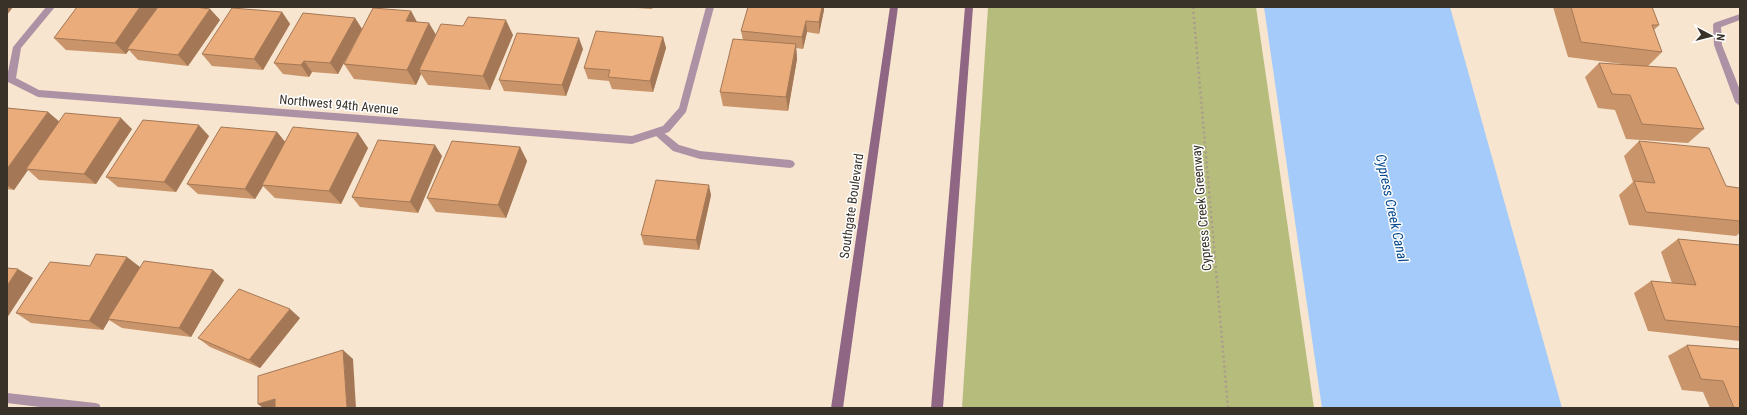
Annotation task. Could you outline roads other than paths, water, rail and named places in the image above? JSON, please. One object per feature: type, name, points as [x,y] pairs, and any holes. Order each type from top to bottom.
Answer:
[{"type":"main road","name":"Southgate Boulevard","points":[[837,408],[894,7]]},
{"type":"main road","points":[[937,408],[969,7]]},
{"type":"street","name":"Northwest 94th Avenue","points":[[51,7],[17,48],[11,80],[38,93],[632,140],[662,130]]},
{"type":"street","points":[[710,7],[683,109],[662,130],[676,148],[700,155],[790,164]]},
{"type":"street","points":[[1740,17],[1717,25],[1718,44],[1740,102]]},
{"type":"street","points":[[7,398],[95,408]]},
{"type":"water","name":"Cypress Creek Canal","points":[[1264,7],[1450,7],[1562,408],[1322,408]]}]
